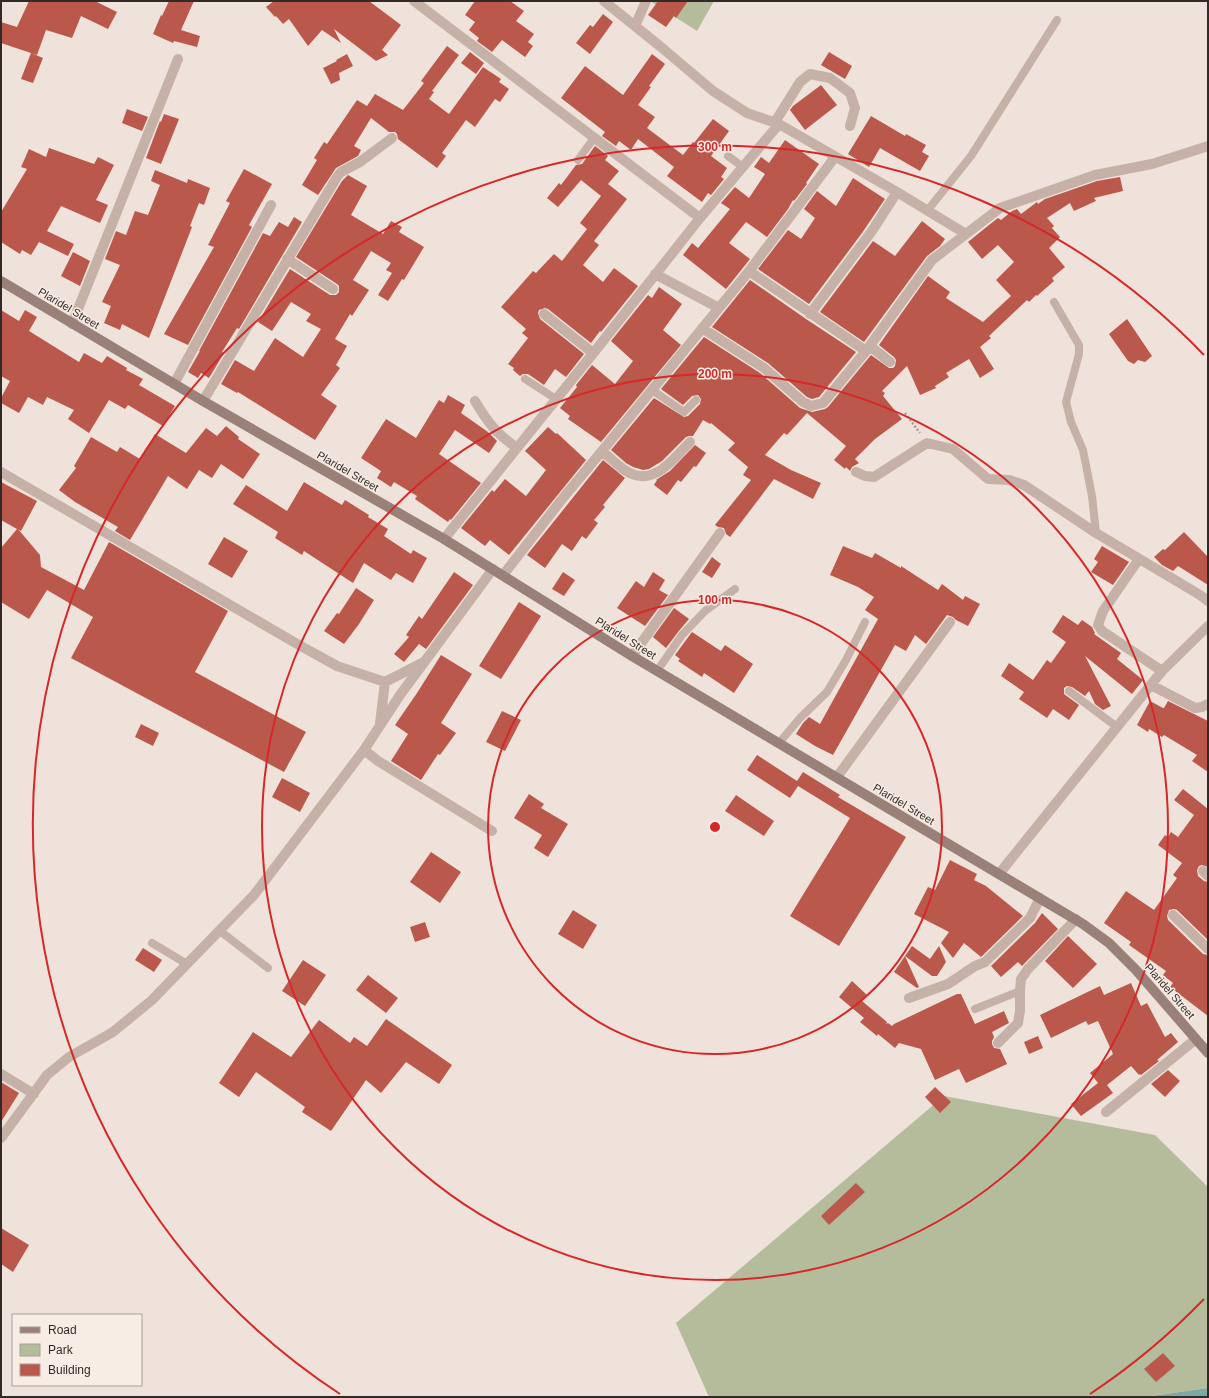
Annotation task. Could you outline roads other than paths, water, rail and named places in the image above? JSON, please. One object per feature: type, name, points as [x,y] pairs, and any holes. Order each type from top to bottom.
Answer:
[{"type":"street","points":[[414,1],[700,218]]},
{"type":"street","points":[[604,1],[713,92],[747,113],[777,123],[897,192],[966,234]]},
{"type":"street","points":[[635,26],[646,1]]},
{"type":"street","points":[[72,324],[178,59]]},
{"type":"street","points":[[444,539],[700,218],[743,167],[777,123],[800,82],[810,74],[830,78],[850,93],[855,108],[850,126]]},
{"type":"street","points":[[203,401],[287,259],[341,172],[360,162],[392,138]]},
{"type":"street","points":[[702,328],[764,368],[803,402],[811,406],[823,403],[868,349],[932,260],[1000,208],[1095,175],[1152,164],[1208,146]]},
{"type":"street","points":[[503,575],[563,498],[750,270],[835,157]]},
{"type":"street","points":[[810,314],[872,231],[897,192]]},
{"type":"street","points":[[174,384],[271,205]]},
{"type":"street","points":[[287,259],[333,289]]},
{"type":"street","points":[[750,270],[810,314],[890,362]]},
{"type":"street","points":[[655,274],[718,308]]},
{"type":"street","name":"Plaridel Street","points":[[1,281],[203,401],[444,539],[632,656],[1076,919],[1109,943],[1136,970],[1208,1053]]},
{"type":"street","points":[[544,314],[593,353]]},
{"type":"street","points":[[475,401],[490,425],[502,437],[517,448]]},
{"type":"street","points":[[602,451],[634,475],[646,476],[657,472],[668,465],[690,442]]},
{"type":"street","points":[[856,472],[865,476],[874,477],[927,444],[953,449],[988,479],[1009,480],[1024,485],[1096,533],[1208,601]]},
{"type":"street","points":[[1,472],[337,666],[384,682],[426,661]]},
{"type":"street","points":[[632,656],[720,533]]},
{"type":"street","points":[[1139,559],[1103,611],[1098,625],[1102,631],[1162,671]]},
{"type":"street","points":[[1,1138],[47,1075],[69,1057],[113,1032],[152,1000],[254,896],[364,750],[400,695],[493,569]]},
{"type":"street","points":[[837,777],[950,622]]},
{"type":"street","points":[[999,874],[1162,671],[1208,626]]},
{"type":"street","points":[[380,726],[384,682]]},
{"type":"street","points":[[1151,685],[1195,708],[1208,704]]},
{"type":"street","points":[[364,750],[378,761],[492,832]]},
{"type":"street","points":[[909,998],[948,984],[975,966],[985,962],[1030,918],[1040,898]]},
{"type":"street","points":[[1172,915],[1208,949]]},
{"type":"street","points":[[998,1043],[1018,1023],[1021,979],[1028,969],[1076,919]]},
{"type":"street","points":[[1106,1112],[1196,1039]]},
{"type":"street","points":[[1,1074],[34,1094]]},
{"type":"lane","points":[[927,211],[971,156],[1057,20]]},
{"type":"lane","points":[[578,160],[594,138]]},
{"type":"lane","points":[[728,156],[743,167]]},
{"type":"lane","points":[[1054,302],[1079,345],[1079,354],[1066,402],[1071,422],[1083,450],[1092,496],[1096,533]]},
{"type":"lane","points":[[525,379],[556,399]]},
{"type":"lane","points":[[652,390],[682,412],[685,412],[696,400]]},
{"type":"lane","points":[[657,671],[682,634],[705,611],[735,589]]},
{"type":"lane","points":[[779,743],[800,718],[827,692],[846,660],[865,622]]},
{"type":"lane","points":[[1070,691],[1117,727]]},
{"type":"lane","points":[[220,931],[268,968]]},
{"type":"lane","points":[[152,943],[187,964]]},
{"type":"lane","points":[[975,1009],[1020,991]]},
{"type":"water","points":[[1208,1388],[1208,1397],[1145,1397]]}]
